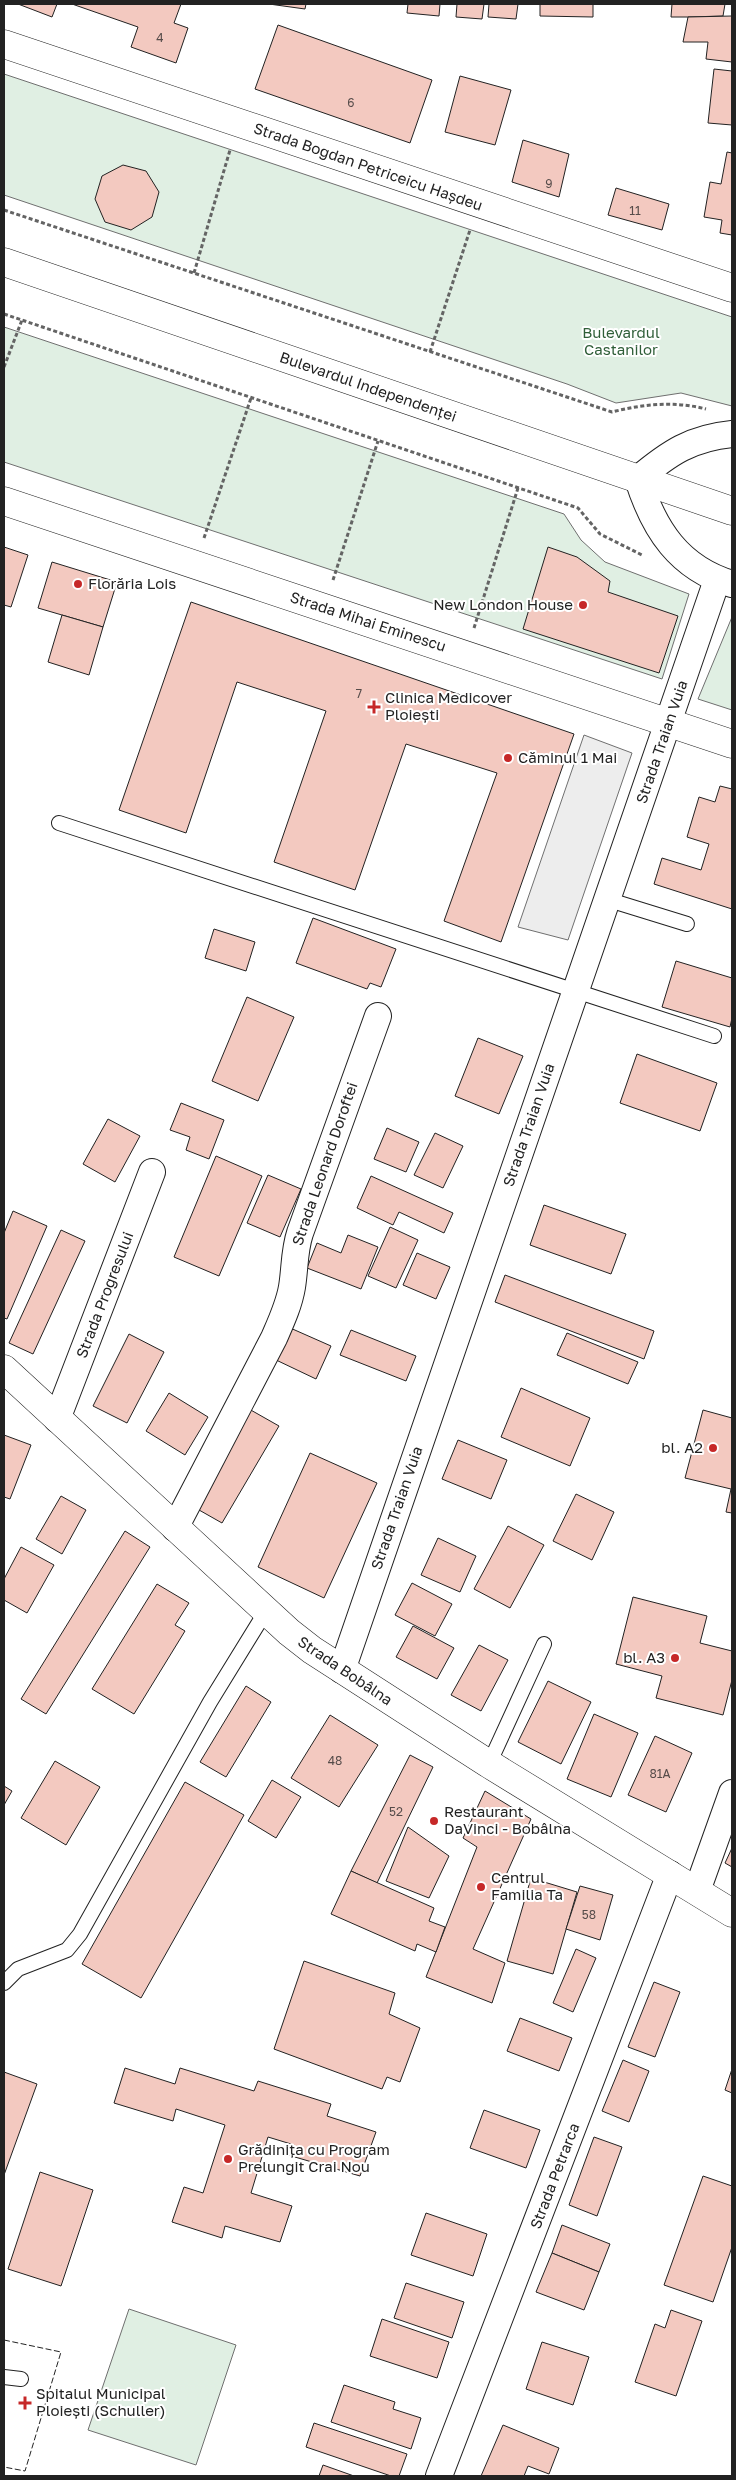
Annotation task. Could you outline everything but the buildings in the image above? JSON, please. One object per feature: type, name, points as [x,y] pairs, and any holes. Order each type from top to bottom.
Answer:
[{"type":"main road","name":"Strada Bogdan Petriceicu Hașdeu","points":[[4,44],[732,288]]},
{"type":"main road","name":"Bulevardul Independenței","points":[[4,262],[732,511]]},
{"type":"main road","name":"Strada Mihai Eminescu","points":[[4,501],[732,744]]},
{"type":"main road","name":"Strada Bobâlna","points":[[4,1369],[289,1632],[342,1670],[489,1764],[732,1913]]},
{"type":"street","points":[[638,479],[666,456],[691,442],[712,436],[732,434]]},
{"type":"street","name":"Strada Traian Vuia","points":[[342,1670],[606,899],[669,722],[725,582],[698,570],[665,539],[648,510],[638,479]]},
{"type":"street","name":"Strada Leonard Doroftei","points":[[175,1528],[274,1338],[287,1307],[292,1288],[295,1250],[300,1233],[378,1016]]},
{"type":"street","name":"Strada Progresului","points":[[57,1419],[152,1172]]},
{"type":"street","points":[[697,1891],[732,1793]]},
{"type":"street","name":"Strada Petrarca","points":[[439,2476],[670,1874]]},
{"type":"lane","points":[[59,823],[714,1036]]},
{"type":"lane","points":[[606,899],[687,924]]},
{"type":"lane","points":[[4,1983],[18,1970],[67,1950],[80,1934],[210,1702],[266,1611]]},
{"type":"lane","points":[[489,1764],[544,1644]]},
{"type":"lane","points":[[4,2377],[20,2379]]},
{"type":"path","points":[[194,273],[240,124]]},
{"type":"path","points":[[430,352],[478,204]]},
{"type":"path","points":[[4,210],[612,412],[636,406],[687,404],[714,411]]},
{"type":"path","points":[[4,314],[578,508],[600,534],[648,559]]},
{"type":"path","points":[[4,367],[22,320]]},
{"type":"path","points":[[195,564],[252,398]]},
{"type":"path","points":[[324,607],[378,441]]},
{"type":"path","points":[[466,655],[518,488]]},
{"type":"green space","name":"Bulevardul Castanilor","points":[[4,74],[732,317],[732,406],[681,393],[616,403],[567,384],[4,195]]},
{"type":"green space","points":[[4,327],[564,514],[581,540],[605,562],[689,594],[662,679],[4,462]]},
{"type":"green space","points":[[732,617],[732,710],[698,699]]},
{"type":"green space","points":[[129,2309],[236,2345],[196,2465],[88,2430]]},
{"type":"shaded area","points":[[584,735],[632,753],[568,940],[518,927]]},
{"type":"fence","points":[[4,2340],[61,2352],[25,2471],[4,2467]]},
{"type":"place","name":"Florăria Lois","points":[[78,584]]},
{"type":"place","name":"New London House","points":[[583,605]]},
{"type":"place","name":"Clinica Medicover Ploiești","points":[[374,707]]},
{"type":"place","name":"Căminul 1 Mai","points":[[508,758]]},
{"type":"place","name":"bl. A2","points":[[713,1448]]},
{"type":"place","name":"bl. A3","points":[[675,1658]]},
{"type":"place","name":"Restaurant DaVinci - Bobâlna","points":[[434,1821]]},
{"type":"place","name":"Centrul Familia Ta","points":[[481,1887]]},
{"type":"place","name":"Grădinița cu Program Prelungit Crai Nou","points":[[228,2159]]},
{"type":"place","name":"Spitalul Municipal Ploiești (Schuller)","points":[[25,2403]]}]
